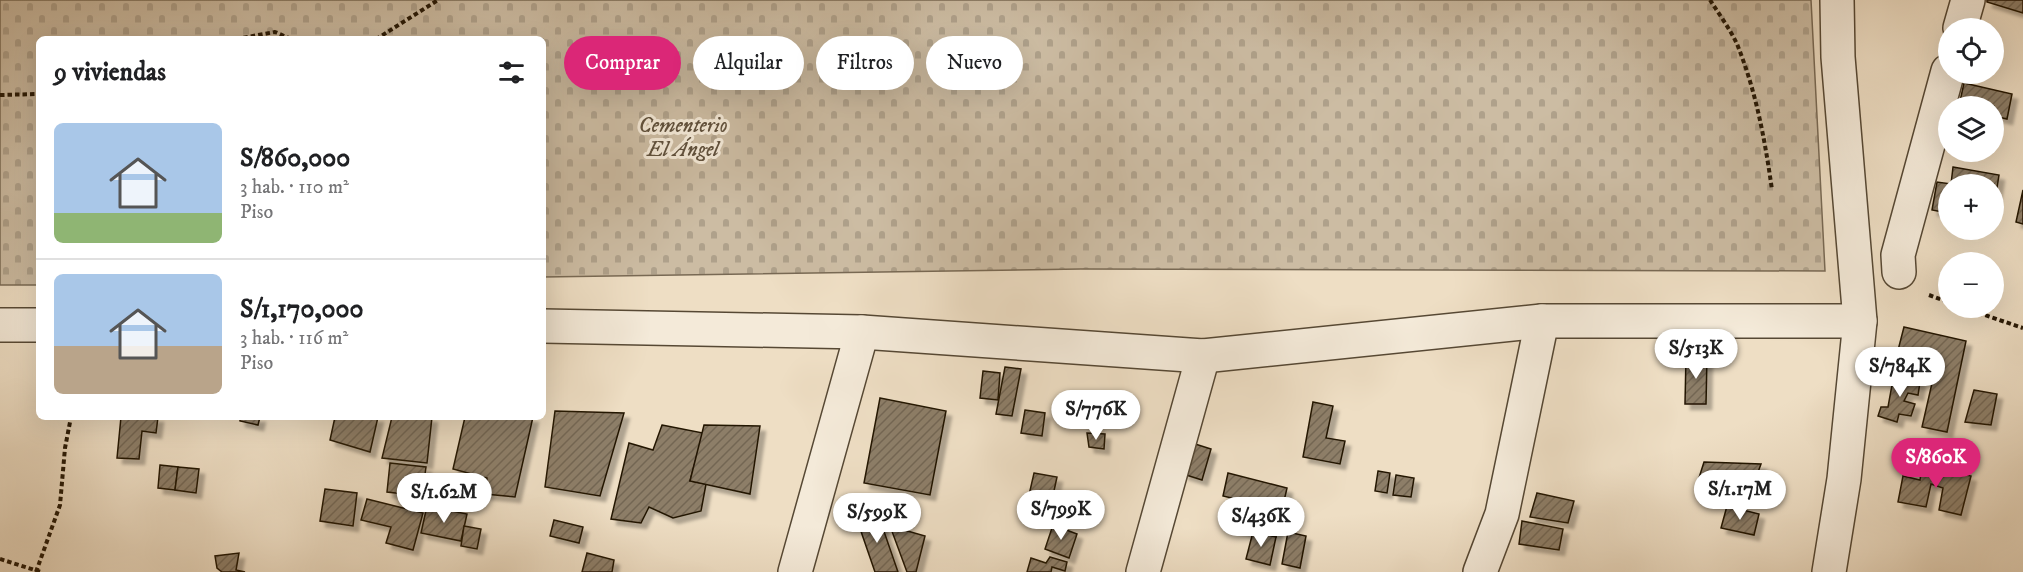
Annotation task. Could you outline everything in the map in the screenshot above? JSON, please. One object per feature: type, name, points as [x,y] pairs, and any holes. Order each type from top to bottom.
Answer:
[{"type":"street","points":[[1829,572],[1844,479],[1860,321],[1838,57],[1837,0]]},
{"type":"street","points":[[1963,18],[1968,0]]},
{"type":"street","points":[[1899,272],[1898,255],[1944,84]]},
{"type":"street","points":[[546,326],[862,332],[1203,356],[1542,321],[1860,321]]},
{"type":"street","points":[[1480,572],[1502,514],[1542,321]]},
{"type":"street","points":[[0,325],[36,325]]},
{"type":"street","points":[[795,572],[862,332]]},
{"type":"street","points":[[1143,572],[1203,356]]},
{"type":"path","points":[[381,36],[438,0]]},
{"type":"path","points":[[1710,0],[1736,42],[1753,93],[1764,134],[1772,190]]},
{"type":"path","points":[[256,36],[275,33],[283,36]]},
{"type":"path","points":[[0,94],[36,94]]},
{"type":"path","points":[[1994,318],[2023,328]]},
{"type":"path","points":[[36,570],[60,506],[65,447],[70,420]]},
{"type":"path","points":[[0,559],[41,572]]},
{"type":"green space","name":"Cementerio El Ángel","points":[[0,0],[1811,0],[1825,271],[1081,269],[546,277],[546,36],[36,36],[36,285],[0,285]]},
{"type":"building","points":[[1987,0],[2023,0],[2023,13],[1987,2]]},
{"type":"building","points":[[1964,84],[2012,94],[2007,119],[2004,118],[2004,96],[1961,96]]},
{"type":"building","points":[[1953,167],[1993,174],[1952,174]]},
{"type":"building","points":[[1938,182],[1938,211],[1932,210]]},
{"type":"building","points":[[2023,190],[2023,224],[2016,222]]},
{"type":"building","points":[[1904,327],[1966,341],[1947,432],[1922,427],[1935,370],[1895,362]]},
{"type":"building","points":[[1686,356],[1707,357],[1706,404],[1685,404]]},
{"type":"building","points":[[1005,367],[1021,369],[1012,416],[996,414]]},
{"type":"building","points":[[983,371],[1000,373],[998,400],[980,398]]},
{"type":"building","points":[[1894,374],[1920,382],[1918,395],[1908,393],[1904,401],[1915,404],[1911,416],[1899,414],[1897,422],[1878,416],[1881,407],[1888,407]]},
{"type":"building","points":[[1974,390],[1997,394],[1991,425],[1965,422]]},
{"type":"building","points":[[880,398],[946,411],[930,495],[864,483]]},
{"type":"building","points":[[1313,402],[1333,406],[1326,438],[1345,441],[1340,464],[1303,457]]},
{"type":"building","points":[[1025,410],[1045,413],[1042,436],[1021,433]]},
{"type":"building","points":[[555,411],[624,413],[600,496],[545,487]]},
{"type":"building","points":[[121,420],[158,420],[156,433],[142,431],[139,459],[117,458]]},
{"type":"building","points":[[240,420],[259,420],[258,425]]},
{"type":"building","points":[[334,420],[377,420],[370,452],[330,440]]},
{"type":"building","points":[[391,420],[432,420],[427,463],[382,458]]},
{"type":"building","points":[[464,420],[532,420],[515,497],[485,494],[487,478],[453,469]]},
{"type":"building","points":[[662,425],[703,433],[690,481],[706,484],[701,511],[673,518],[649,507],[641,523],[611,519],[629,443],[653,450]]},
{"type":"building","points":[[704,425],[760,426],[750,494],[690,481]]},
{"type":"building","points":[[1087,433],[1105,434],[1104,449],[1089,447]]},
{"type":"building","points":[[1192,443],[1211,449],[1202,480],[1183,474]]},
{"type":"building","points":[[1704,462],[1761,464],[1750,494],[1698,481]]},
{"type":"building","points":[[390,463],[426,467],[422,496],[387,492]]},
{"type":"building","points":[[160,465],[178,467],[175,490],[158,488]]},
{"type":"building","points":[[1922,466],[1971,476],[1961,515],[1939,510],[1943,488],[1931,484],[1926,507],[1898,502],[1903,476],[1920,480]]},
{"type":"building","points":[[178,467],[199,469],[196,493],[175,490]]},
{"type":"building","points":[[1378,471],[1390,473],[1387,493],[1375,491]]},
{"type":"building","points":[[1034,473],[1057,477],[1052,500],[1029,495]]},
{"type":"building","points":[[1228,473],[1287,488],[1282,510],[1223,496]]},
{"type":"building","points":[[1396,475],[1414,478],[1411,497],[1393,495]]},
{"type":"building","points":[[325,489],[357,493],[353,526],[320,521]]},
{"type":"building","points":[[1537,493],[1574,501],[1568,523],[1530,517]]},
{"type":"building","points":[[367,499],[423,513],[413,550],[386,543],[391,527],[361,520]]},
{"type":"building","points":[[1236,505],[1281,514],[1276,537],[1232,528]]},
{"type":"building","points":[[427,506],[467,514],[461,541],[421,533]]},
{"type":"building","points":[[1727,506],[1759,514],[1754,535],[1721,528]]},
{"type":"building","points":[[855,514],[880,520],[898,572],[875,572]]},
{"type":"building","points":[[554,520],[583,527],[579,543],[550,536]]},
{"type":"building","points":[[1522,521],[1563,529],[1559,550],[1519,544]]},
{"type":"building","points":[[1053,525],[1077,534],[1069,558],[1045,549]]},
{"type":"building","points":[[464,526],[481,529],[477,549],[461,546]]},
{"type":"building","points":[[890,526],[925,536],[916,572],[907,572]]},
{"type":"building","points":[[1253,532],[1276,537],[1270,565],[1246,559]]},
{"type":"building","points":[[1288,532],[1306,536],[1300,568],[1282,564]]},
{"type":"building","points":[[239,553],[236,570],[245,572],[222,572],[217,568],[215,556]]},
{"type":"building","points":[[587,553],[614,560],[612,572],[582,572]]},
{"type":"building","points":[[1050,557],[1067,562],[1065,571],[1052,567],[1051,572],[1027,572],[1031,558],[1046,563]]}]
